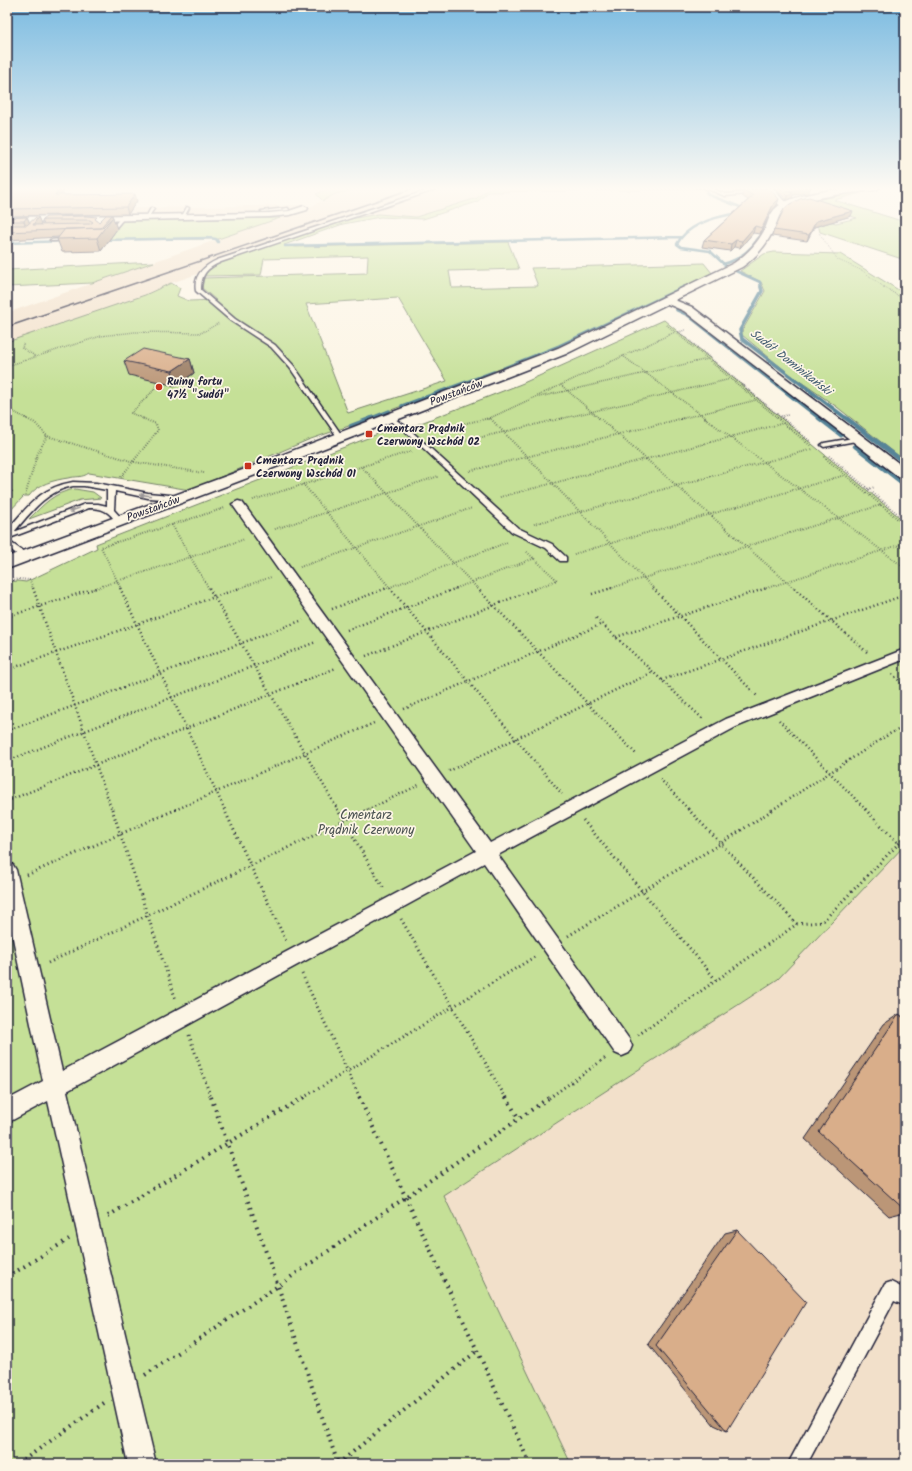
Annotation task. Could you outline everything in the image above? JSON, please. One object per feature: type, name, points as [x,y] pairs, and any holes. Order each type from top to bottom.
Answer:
[{"type":"street","name":"Powstańców","points":[[7,563],[115,515],[180,498],[236,478],[562,351],[734,268],[751,256]]},
{"type":"street","points":[[667,300],[688,309],[905,475]]},
{"type":"street","points":[[238,504],[487,852],[622,1046]]},
{"type":"street","points":[[7,1112],[487,852],[716,731],[768,708],[905,654]]},
{"type":"street","points":[[8,876],[142,1464]]},
{"type":"lane","points":[[238,256],[206,267],[200,273],[198,290],[215,302],[233,320],[273,346],[292,367],[340,437]]},
{"type":"lane","points":[[390,418],[412,435],[515,530],[549,546],[563,558]]},
{"type":"lane","points":[[824,445],[859,439]]},
{"type":"lane","points":[[7,536],[40,499],[50,492],[66,485],[87,484],[143,495],[180,498]]},
{"type":"lane","points":[[111,488],[115,515]]},
{"type":"lane","points":[[7,536],[88,506],[99,505],[115,515]]},
{"type":"lane","points":[[7,542],[24,556]]},
{"type":"lane","points":[[797,1464],[892,1290],[905,1298]]},
{"type":"path","points":[[835,256],[838,260],[863,271],[888,290],[905,300]]},
{"type":"path","points":[[7,366],[101,336],[134,332],[201,333],[208,328],[233,320]]},
{"type":"path","points":[[667,325],[780,420]]},
{"type":"path","points":[[685,330],[680,332],[816,445]]},
{"type":"path","points":[[412,435],[490,418],[675,332]]},
{"type":"path","points":[[23,344],[22,348],[35,357]]},
{"type":"path","points":[[623,356],[905,568]]},
{"type":"path","points":[[532,398],[718,358]]},
{"type":"path","points":[[530,1464],[347,1070],[101,547],[303,484],[426,448],[504,432],[731,379]]},
{"type":"path","points":[[111,488],[134,462],[158,430],[156,424],[131,413],[152,392],[157,384]]},
{"type":"path","points":[[561,385],[590,412],[905,686]]},
{"type":"path","points":[[7,617],[259,534],[452,473],[618,435],[756,400]]},
{"type":"path","points":[[7,408],[35,423],[47,436],[134,462],[236,478]]},
{"type":"path","points":[[776,417],[788,415]]},
{"type":"path","points":[[490,418],[899,844]]},
{"type":"path","points":[[7,670],[484,502],[644,458],[784,423]]},
{"type":"path","points":[[40,499],[28,499],[25,496],[37,455],[47,436]]},
{"type":"path","points":[[515,530],[813,448]]},
{"type":"path","points":[[827,455],[905,520]]},
{"type":"path","points":[[362,467],[797,924]]},
{"type":"path","points":[[563,558],[846,475]]},
{"type":"path","points":[[303,484],[716,980]]},
{"type":"path","points":[[856,484],[905,525]]},
{"type":"path","points":[[864,490],[875,488]]},
{"type":"path","points":[[7,497],[13,490]]},
{"type":"path","points":[[592,594],[882,505]]},
{"type":"path","points":[[172,525],[304,754],[345,821],[392,904],[519,1119]]},
{"type":"path","points":[[7,731],[453,562],[528,536]]},
{"type":"path","points":[[616,637],[905,543]]},
{"type":"path","points":[[7,761],[534,558]]},
{"type":"path","points":[[7,581],[20,579],[30,580]]},
{"type":"path","points":[[7,801],[270,694],[557,580]]},
{"type":"path","points":[[662,680],[905,595]]},
{"type":"path","points":[[596,618],[716,731]]},
{"type":"path","points":[[8,876],[216,792],[602,624]]},
{"type":"path","points":[[29,972],[653,672]]},
{"type":"path","points":[[7,1277],[720,844],[891,733],[905,727]]},
{"type":"path","points":[[18,1464],[125,1388],[406,1198],[797,924],[822,922],[905,838]]},
{"type":"path","points":[[338,1464],[477,1351]]},
{"type":"shaded area","points":[[171,256],[252,256],[171,283],[145,295],[7,342],[7,313]]},
{"type":"shaded area","points":[[905,845],[905,1464],[571,1464],[444,1196],[778,979]]},
{"type":"green space","points":[[240,256],[514,256],[519,269],[449,271],[452,288],[538,286],[531,268],[704,263],[712,273],[556,348],[308,440],[190,490],[89,473],[86,475],[52,481],[37,488],[29,496],[24,496],[7,514],[7,342],[145,295],[171,283],[180,288],[177,296],[189,301],[216,300],[202,288],[204,278],[367,273],[368,256],[264,259],[261,275],[202,276],[206,270]],"holes":[[[398,298],[447,381],[348,413],[306,304]]]},
{"type":"green space","points":[[762,256],[843,256],[905,294],[905,461],[837,407],[788,373],[742,335],[742,331],[765,291],[761,282],[740,271]]},
{"type":"green space","points":[[892,256],[905,256],[905,260]]},
{"type":"green space","points":[[154,262],[92,283],[7,287],[7,270]]},
{"type":"green space","name":"Cmentarz Prądnik Czerwony","points":[[664,320],[905,522],[905,845],[778,979],[444,1196],[571,1464],[7,1464],[7,582],[26,582],[97,548],[96,544],[383,432],[403,430],[521,384]]},
{"type":"green space","points":[[75,489],[93,492],[101,498],[80,500],[29,519],[44,504],[55,496]]},
{"type":"building","points":[[143,349],[190,359],[172,371],[124,361]]},
{"type":"building","points":[[899,1014],[905,1019],[905,1210],[819,1132]]},
{"type":"building","points":[[737,1230],[806,1302],[727,1431],[656,1346]]},
{"type":"waterway","name":"Sudół Dominikański","points":[[715,256],[724,264]]},
{"type":"waterway","points":[[724,264],[741,256]]},
{"type":"waterway","name":"Sudół Dominikański","points":[[724,264],[727,267],[760,282],[761,288]]},
{"type":"waterway","points":[[695,282],[714,273]]},
{"type":"waterway","points":[[684,287],[688,285]]},
{"type":"waterway","points":[[504,368],[559,346],[684,287]]},
{"type":"waterway","name":"Sudół Dominikański","points":[[761,287],[762,291],[740,330],[742,339],[847,419]]},
{"type":"waterway","points":[[677,310],[688,315],[820,419]]},
{"type":"waterway","points":[[402,406],[494,372]]},
{"type":"waterway","points":[[369,419],[389,411]]},
{"type":"waterway","points":[[351,426],[372,418]]},
{"type":"waterway","points":[[819,418],[841,435]]},
{"type":"waterway","name":"Sudół Dominikański","points":[[846,418],[905,463]]},
{"type":"waterway","points":[[855,446],[905,485]]},
{"type":"railway","points":[[7,327],[216,256]]},
{"type":"place","name":"Ruiny fortu 47½ \"Sudół\"","points":[[159,387]]},
{"type":"place","name":"Cmentarz Prądnik Czerwony Wschód 02","points":[[369,434]]},
{"type":"place","name":"Cmentarz Prądnik Czerwony Wschód 01","points":[[248,466]]}]
